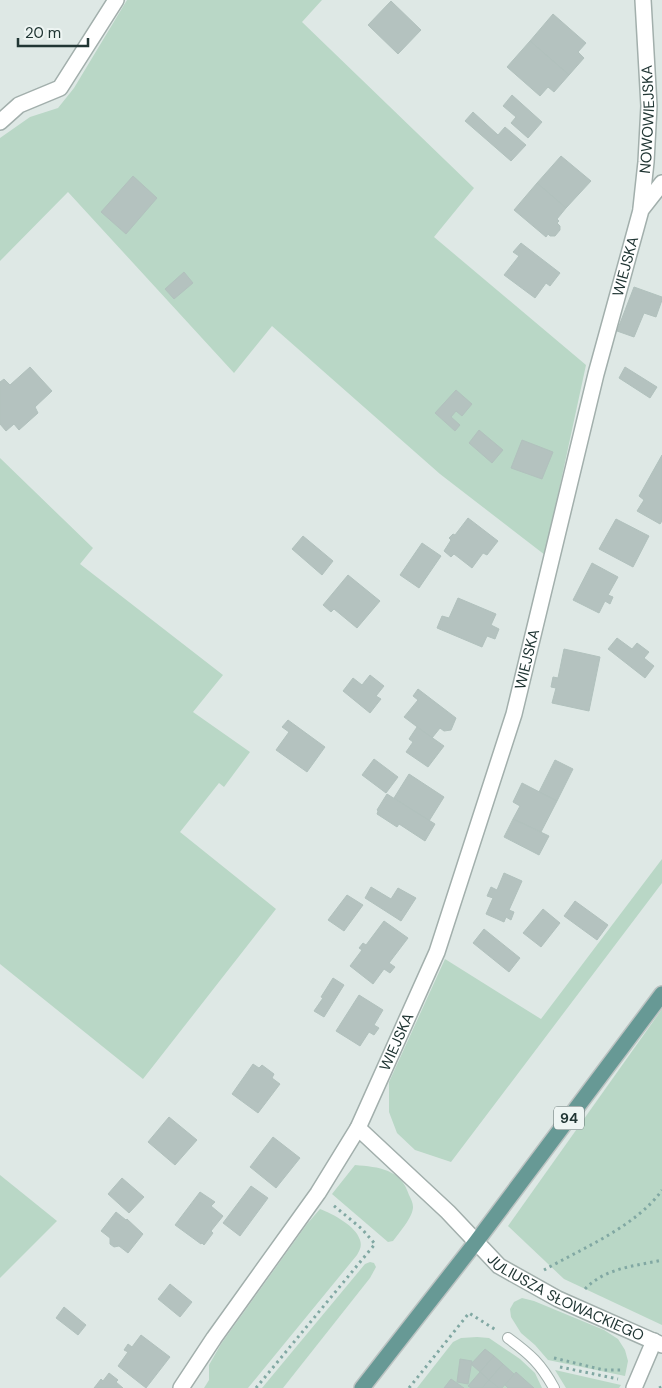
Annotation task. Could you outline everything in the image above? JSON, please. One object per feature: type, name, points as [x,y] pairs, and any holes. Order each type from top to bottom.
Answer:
[{"type":"main road","name":"94","points":[[362,1388],[476,1242],[662,994]]},
{"type":"street","points":[[0,122],[19,105],[60,88],[116,0]]},
{"type":"street","name":"NOWOWIEJSKA","points":[[641,210],[649,106],[643,0]]},
{"type":"street","name":"WIEJSKA","points":[[181,1388],[214,1338],[318,1193],[358,1128],[437,952],[514,714],[596,374],[641,210],[662,183]]},
{"type":"street","name":"JULIUSZA SŁOWACKIEGO","points":[[358,1128],[448,1212],[499,1266],[558,1299],[658,1343]]},
{"type":"street","points":[[636,1382],[658,1343]]},
{"type":"lane","points":[[508,1338],[539,1363],[554,1388]]},
{"type":"path","points":[[526,1280],[626,1225],[658,1196],[662,1190]]},
{"type":"path","points":[[256,1388],[375,1244],[362,1229],[318,1193]]},
{"type":"path","points":[[570,1304],[592,1281],[620,1269],[662,1260]]},
{"type":"path","points":[[409,1388],[469,1314],[508,1338]]},
{"type":"path","points":[[530,1355],[544,1355],[604,1370],[627,1370],[636,1382]]},
{"type":"path","points":[[539,1363],[636,1382]]},
{"type":"green space","points":[[127,0],[322,0],[302,22],[474,188],[434,237],[586,365],[545,555],[440,474],[272,326],[234,373],[68,192],[0,261],[0,138],[30,117],[58,108],[74,88]]},
{"type":"green space","points":[[0,458],[93,548],[80,564],[223,675],[193,712],[250,752],[224,787],[219,783],[180,832],[276,909],[143,1079],[0,964]]},
{"type":"green space","points":[[662,859],[662,883],[451,1162],[415,1150],[397,1133],[389,1112],[389,1082],[445,959],[541,1019]]},
{"type":"green space","points":[[662,1009],[662,1325],[564,1279],[508,1226]]},
{"type":"green space","points":[[355,1165],[388,1171],[401,1180],[405,1186],[413,1207],[411,1215],[393,1241],[388,1242],[332,1194]]},
{"type":"green space","points":[[0,1175],[57,1221],[0,1278]]},
{"type":"green space","points":[[320,1209],[337,1217],[354,1230],[361,1242],[357,1255],[248,1388],[204,1388],[209,1380],[209,1365],[221,1344],[307,1224]]},
{"type":"green space","points":[[374,1263],[376,1267],[370,1278],[283,1388],[262,1388],[365,1264]]},
{"type":"green space","points":[[522,1298],[534,1301],[604,1330],[618,1339],[625,1350],[628,1361],[625,1376],[548,1360],[521,1333],[511,1317],[510,1309],[514,1302]]},
{"type":"green space","points":[[461,1338],[489,1338],[520,1359],[535,1373],[542,1388],[417,1388],[453,1342]]},
{"type":"green space","points":[[555,1370],[621,1385],[619,1388],[566,1388]]},
{"type":"building","points":[[391,1],[421,30],[398,54],[368,25]]},
{"type":"building","points":[[553,14],[586,43],[578,52],[584,58],[569,75],[530,41]]},
{"type":"building","points":[[530,41],[569,75],[554,92],[548,87],[540,96],[507,67]]},
{"type":"building","points":[[512,95],[542,122],[528,138],[511,123],[516,117],[503,106]]},
{"type":"building","points":[[473,112],[498,135],[505,127],[526,145],[511,161],[465,121]]},
{"type":"building","points":[[561,156],[591,181],[566,208],[537,183]]},
{"type":"building","points":[[133,176],[157,198],[126,234],[101,212]]},
{"type":"building","points":[[537,183],[566,208],[557,219],[560,230],[555,236],[548,234],[546,237],[514,210]]},
{"type":"building","points":[[521,243],[560,273],[550,286],[546,283],[535,298],[504,275],[519,256],[513,252]]},
{"type":"building","points":[[184,272],[193,283],[174,299],[165,289]]},
{"type":"building","points":[[634,287],[662,297],[662,300],[656,317],[644,313],[634,337],[617,331]]},
{"type":"building","points":[[30,367],[52,391],[35,407],[38,413],[19,430],[14,424],[6,431],[0,424],[0,382],[4,379],[10,385]]},
{"type":"building","points":[[625,367],[657,387],[650,398],[619,378]]},
{"type":"building","points":[[456,390],[472,404],[462,416],[456,411],[451,417],[460,425],[455,431],[435,413]]},
{"type":"building","points":[[479,430],[503,450],[492,463],[469,443]]},
{"type":"building","points":[[522,440],[553,452],[542,479],[511,468]]},
{"type":"building","points":[[662,455],[662,521],[660,524],[637,511],[644,500],[639,496]]},
{"type":"building","points":[[468,518],[498,541],[487,555],[483,553],[472,568],[454,554],[451,557],[444,551],[451,540],[449,538],[453,534],[455,535]]},
{"type":"building","points":[[616,519],[649,536],[633,567],[599,549]]},
{"type":"building","points":[[303,536],[333,561],[322,575],[292,549]]},
{"type":"building","points":[[422,543],[441,556],[419,588],[400,575]]},
{"type":"building","points":[[592,563],[618,577],[608,595],[613,597],[610,604],[605,601],[599,613],[573,600]]},
{"type":"building","points":[[348,575],[380,601],[357,628],[334,609],[331,612],[323,605]]},
{"type":"building","points":[[458,598],[496,614],[491,625],[499,629],[495,639],[487,636],[482,647],[437,628],[442,616],[449,618]]},
{"type":"building","points":[[617,638],[632,649],[637,643],[649,652],[644,658],[654,666],[645,678],[608,649]]},
{"type":"building","points":[[564,649],[600,657],[589,711],[552,703],[556,688],[551,687],[553,677],[558,678]]},
{"type":"building","points":[[370,675],[384,686],[376,696],[381,699],[370,713],[343,691],[353,678],[362,685]]},
{"type":"building","points":[[418,689],[456,718],[451,730],[444,731],[440,728],[432,738],[404,717],[418,700],[413,696]]},
{"type":"building","points":[[288,720],[325,747],[307,772],[276,750],[289,732],[282,727]]},
{"type":"building","points":[[417,727],[444,746],[428,767],[406,752],[413,742],[409,739]]},
{"type":"building","points":[[374,759],[398,777],[386,793],[362,775]]},
{"type":"building","points":[[555,760],[573,769],[557,801],[539,792]]},
{"type":"building","points":[[409,774],[444,797],[429,821],[394,798]]},
{"type":"building","points":[[522,783],[557,801],[541,832],[513,819],[520,806],[513,802]]},
{"type":"building","points":[[387,794],[435,824],[425,841],[399,824],[397,827],[377,814],[377,810]]},
{"type":"building","points":[[513,819],[549,836],[539,855],[504,837]]},
{"type":"building","points":[[504,873],[522,881],[509,910],[514,912],[511,920],[506,917],[504,922],[486,914],[493,898],[487,896],[491,887],[497,890]]},
{"type":"building","points":[[371,887],[391,899],[398,888],[416,898],[401,921],[365,898]]},
{"type":"building","points":[[347,895],[363,905],[344,931],[328,920]]},
{"type":"building","points":[[575,901],[608,925],[597,940],[564,916]]},
{"type":"building","points":[[543,909],[560,923],[541,947],[523,933]]},
{"type":"building","points":[[384,921],[408,938],[389,963],[395,967],[390,973],[384,969],[373,984],[350,966],[362,950],[359,948],[363,943],[366,945]]},
{"type":"building","points":[[484,929],[520,958],[509,972],[473,943]]},
{"type":"building","points":[[333,978],[344,985],[324,1017],[314,1011]]},
{"type":"building","points":[[359,995],[383,1010],[374,1025],[379,1028],[374,1035],[369,1032],[360,1046],[336,1031]]},
{"type":"building","points":[[253,1064],[259,1068],[262,1065],[274,1074],[272,1078],[280,1084],[258,1113],[232,1094]]},
{"type":"building","points":[[169,1117],[197,1140],[175,1165],[148,1142]]},
{"type":"building","points":[[273,1137],[300,1158],[276,1188],[250,1167]]},
{"type":"building","points":[[122,1178],[144,1197],[129,1213],[108,1194]]},
{"type":"building","points":[[251,1186],[268,1198],[240,1236],[223,1223]]},
{"type":"building","points":[[200,1192],[215,1202],[211,1206],[223,1216],[211,1231],[213,1233],[204,1245],[175,1225]]},
{"type":"building","points":[[116,1212],[127,1219],[143,1234],[128,1253],[119,1246],[114,1247],[110,1244],[110,1238],[101,1231]]},
{"type":"building","points":[[170,1284],[192,1302],[180,1317],[158,1299]]},
{"type":"building","points":[[64,1307],[86,1325],[78,1335],[56,1318]]},
{"type":"building","points":[[141,1335],[170,1357],[146,1388],[118,1366],[128,1352],[124,1350],[128,1344],[132,1347]]},
{"type":"building","points":[[485,1349],[494,1356],[480,1372],[471,1364]]},
{"type":"building","points":[[494,1356],[503,1364],[489,1380],[480,1372]]},
{"type":"building","points":[[460,1359],[472,1361],[468,1384],[457,1382]]},
{"type":"building","points":[[503,1364],[514,1374],[502,1388],[499,1388],[489,1380]]},
{"type":"building","points":[[480,1372],[489,1380],[482,1388],[471,1388],[468,1386]]},
{"type":"building","points":[[516,1372],[534,1388],[508,1388],[505,1385]]},
{"type":"building","points":[[109,1373],[118,1380],[116,1382],[123,1388],[94,1388],[101,1379],[103,1381]]},
{"type":"building","points":[[451,1379],[464,1388],[444,1388]]},
{"type":"building","points":[[489,1380],[499,1388],[482,1388]]}]
